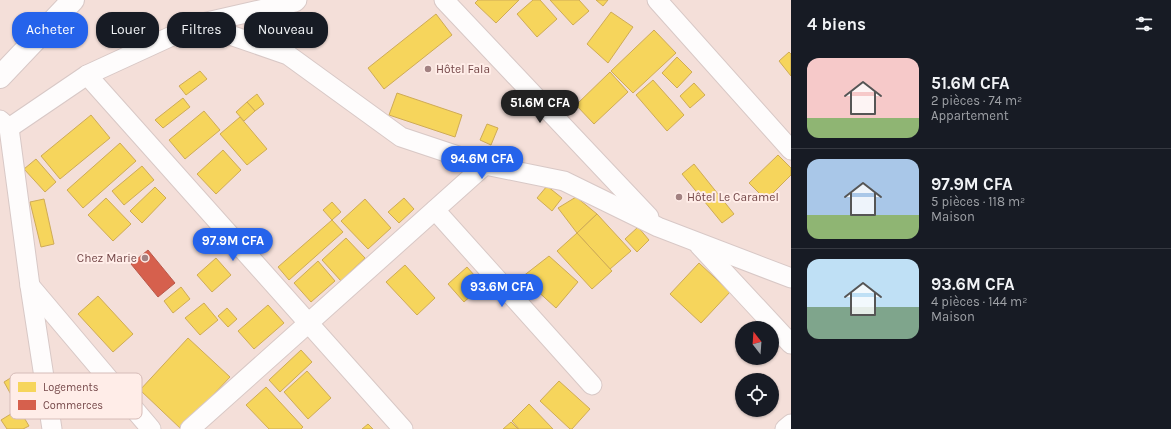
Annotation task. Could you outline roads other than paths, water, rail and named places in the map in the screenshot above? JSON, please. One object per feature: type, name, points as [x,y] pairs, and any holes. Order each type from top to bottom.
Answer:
[{"type":"street","points":[[0,77],[73,0]]},
{"type":"street","points":[[236,15],[295,2],[297,0]]},
{"type":"street","points":[[444,0],[658,227]]},
{"type":"street","points":[[657,0],[791,150]]},
{"type":"street","points":[[236,37],[288,55],[401,137],[485,165],[564,181],[658,227],[791,278]]},
{"type":"street","points":[[43,373],[4,124],[87,75],[167,38]]},
{"type":"street","points":[[87,75],[403,429]]},
{"type":"street","points":[[190,429],[485,165]]},
{"type":"street","points":[[435,210],[592,385]]},
{"type":"street","points":[[697,242],[791,344]]},
{"type":"street","points":[[30,286],[104,373]]},
{"type":"street","points":[[142,418],[151,429]]},
{"type":"street","points":[[50,419],[52,429]]},
{"type":"street","points":[[785,429],[791,424]]},
{"type":"place","name":"Hôtel Fala","points":[[428,69]]},
{"type":"place","name":"Hôtel Le Caramel","points":[[679,197]]},
{"type":"place","name":"Chez Marie","points":[[145,258]]}]
